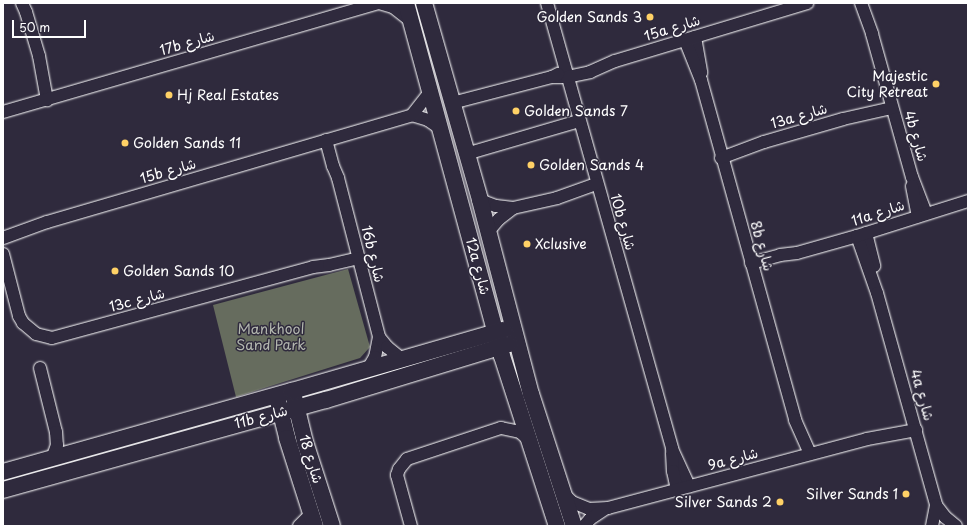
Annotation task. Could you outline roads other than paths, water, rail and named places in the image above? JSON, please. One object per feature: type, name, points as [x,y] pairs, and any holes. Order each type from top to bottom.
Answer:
[{"type":"street","name":"17b شارع","points":[[3,112],[379,3],[393,7],[411,21]]},
{"type":"street","name":"12a شارع","points":[[406,3],[442,129],[497,339],[557,526]]},
{"type":"street","name":"12a شارع","points":[[424,3],[480,200],[531,394],[566,495],[574,526]]},
{"type":"street","name":"10b شارع","points":[[547,3],[597,188],[672,449],[673,471],[683,488]]},
{"type":"street","name":"15a شارع","points":[[452,103],[566,74],[590,72],[615,61],[806,3]]},
{"type":"street","name":"4b شارع","points":[[861,3],[872,34],[922,215]]},
{"type":"street","name":"4b شارع","points":[[867,3],[872,34]]},
{"type":"street","points":[[25,6],[51,98]]},
{"type":"street","name":"8b شارع","points":[[690,38],[720,154],[795,420],[797,438],[806,455]]},
{"type":"street","points":[[431,91],[412,115],[428,120],[442,129]]},
{"type":"street","name":"13a شارع","points":[[720,154],[843,119],[854,113],[891,105]]},
{"type":"street","name":"15b شارع","points":[[3,238],[47,222],[412,115]]},
{"type":"street","points":[[466,154],[579,121]]},
{"type":"street","name":"16b شارع","points":[[330,139],[338,178],[379,337],[387,347],[402,360]]},
{"type":"street","points":[[480,200],[496,206],[513,208],[597,188]]},
{"type":"street","name":"11a شارع","points":[[752,266],[780,255],[797,253],[861,235],[968,201]]},
{"type":"street","points":[[488,232],[499,219],[513,208]]},
{"type":"street","name":"15b شارع","points":[[3,230],[47,222]]},
{"type":"street","name":"4a شارع","points":[[861,235],[875,271],[877,293],[936,505],[945,517],[956,526]]},
{"type":"street","name":"13c شارع","points":[[3,254],[23,323],[36,334],[44,337],[61,336],[358,254]]},
{"type":"street","points":[[475,338],[484,327],[490,312]]},
{"type":"street","name":"11b شارع","points":[[3,490],[326,400],[471,354],[497,339],[515,334]]},
{"type":"street","name":"16b شارع","points":[[368,370],[375,357],[379,337]]},
{"type":"street","name":"11b شارع","points":[[3,472],[368,370],[475,338],[497,339]]},
{"type":"street","points":[[471,354],[490,359],[507,372]]},
{"type":"street","points":[[40,368],[56,432],[57,445],[52,459]]},
{"type":"street","name":"شارع 18","points":[[292,391],[305,442],[332,526]]},
{"type":"street","name":"شارع 18","points":[[276,396],[287,438],[313,520]]},
{"type":"street","points":[[305,442],[310,420],[317,409],[326,400]]},
{"type":"street","points":[[257,418],[276,426],[287,438]]},
{"type":"street","name":"9a شارع","points":[[566,495],[572,502],[585,508],[599,510],[867,439],[883,431],[915,426]]},
{"type":"street","points":[[411,526],[397,475],[399,469],[407,459],[501,428],[514,430],[530,440]]},
{"type":"street","points":[[56,432],[65,444],[78,452]]},
{"type":"street","name":"4a شارع","points":[[932,526],[936,505]]},
{"type":"street","name":"9a شارع","points":[[584,526],[598,513],[608,508]]},
{"type":"street","points":[[300,526],[313,520]]},
{"type":"place","name":"Golden Sands 3","points":[[650,17]]},
{"type":"place","name":"Majestic City Retreat","points":[[936,84]]},
{"type":"place","name":"Hj Real Estates","points":[[169,95]]},
{"type":"place","name":"Golden Sands 7","points":[[516,111]]},
{"type":"place","name":"Golden Sands 11","points":[[125,143]]},
{"type":"place","name":"Golden Sands 4","points":[[531,165]]},
{"type":"place","name":"Xclusive","points":[[527,244]]},
{"type":"place","name":"Golden Sands 10","points":[[115,271]]},
{"type":"place","name":"Silver Sands 1","points":[[906,494]]},
{"type":"place","name":"Silver Sands 2","points":[[780,502]]},
{"type":"park label","name":"Mankhool Sand Park","points":[[271,338]]}]
